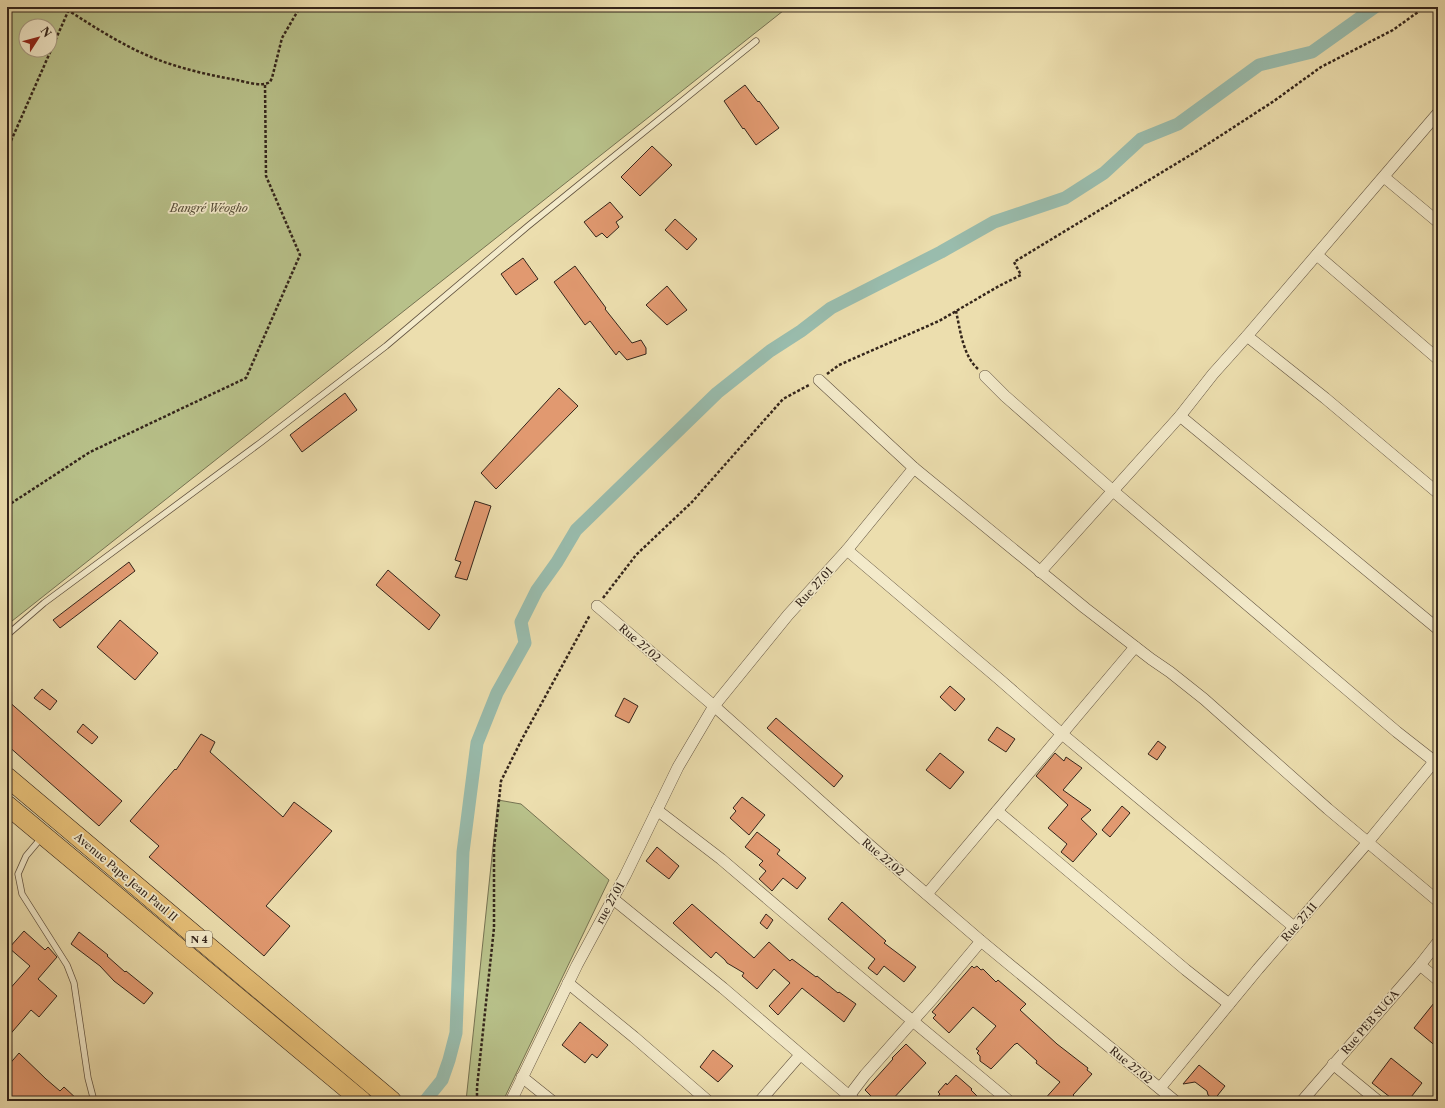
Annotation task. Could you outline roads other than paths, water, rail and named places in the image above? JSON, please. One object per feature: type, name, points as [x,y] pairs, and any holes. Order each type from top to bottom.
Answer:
[{"type":"highway","name":"Avenue Pape Jean Paul II","points":[[7,777],[392,1101]]},
{"type":"highway","name":"Avenue Pape Jean Paul II","points":[[7,805],[362,1101]]},
{"type":"street","points":[[1040,572],[1180,416],[1213,374],[1438,113]]},
{"type":"street","points":[[1384,177],[1438,222]]},
{"type":"street","points":[[1317,255],[1438,359]]},
{"type":"street","points":[[1247,336],[1325,398],[1438,493]]},
{"type":"street","points":[[985,376],[1005,396],[1112,490],[1397,732],[1436,758]]},
{"type":"street","points":[[819,380],[914,468],[1040,572],[1204,699],[1328,809],[1438,901]]},
{"type":"street","points":[[1180,416],[1438,630]]},
{"type":"street","name":"Rue 27.01","points":[[714,706],[788,615],[847,550],[914,468]]},
{"type":"street","points":[[847,550],[1062,734],[1294,927]]},
{"type":"street","name":"Rue 27.02","points":[[597,606],[714,706],[866,842],[981,942],[1175,1101]]},
{"type":"street","points":[[927,894],[1135,647]]},
{"type":"street","name":"rue 27.01","points":[[511,1101],[568,983],[625,876],[678,767],[714,706]]},
{"type":"street","name":"Rue 27.11","points":[[1160,1088],[1294,927],[1368,842],[1436,758]]},
{"type":"street","points":[[657,810],[721,859],[1009,1101]]},
{"type":"street","points":[[997,811],[1186,970],[1229,1004]]},
{"type":"street","points":[[612,898],[717,983],[852,1098],[912,1021],[981,942]]},
{"type":"street","name":"Rue PEB SUGA","points":[[1302,1101],[1420,965],[1438,942]]},
{"type":"street","points":[[1420,965],[1438,980]]},
{"type":"street","points":[[568,983],[634,1037],[708,1101]]},
{"type":"street","points":[[760,1101],[800,1055]]},
{"type":"street","points":[[1333,1064],[1378,1101]]},
{"type":"street","points":[[522,1077],[552,1101]]},
{"type":"lane","points":[[7,635],[44,603],[260,443],[386,346],[528,226],[756,41]]},
{"type":"lane","points":[[43,836],[26,856],[18,874],[22,894],[67,965],[74,983],[88,1078],[94,1101]]},
{"type":"waterway","points":[[425,1101],[442,1080],[456,1033],[463,852],[477,743],[497,693],[525,643],[521,622],[537,590],[557,562],[576,530],[717,393],[770,351],[801,331],[831,308],[941,252],[994,222],[1065,198],[1104,173],[1141,139],[1178,124],[1259,65],[1312,52],[1375,7]]},
{"type":"park label","name":"Bangré Wéogho","points":[[209,208]]}]
